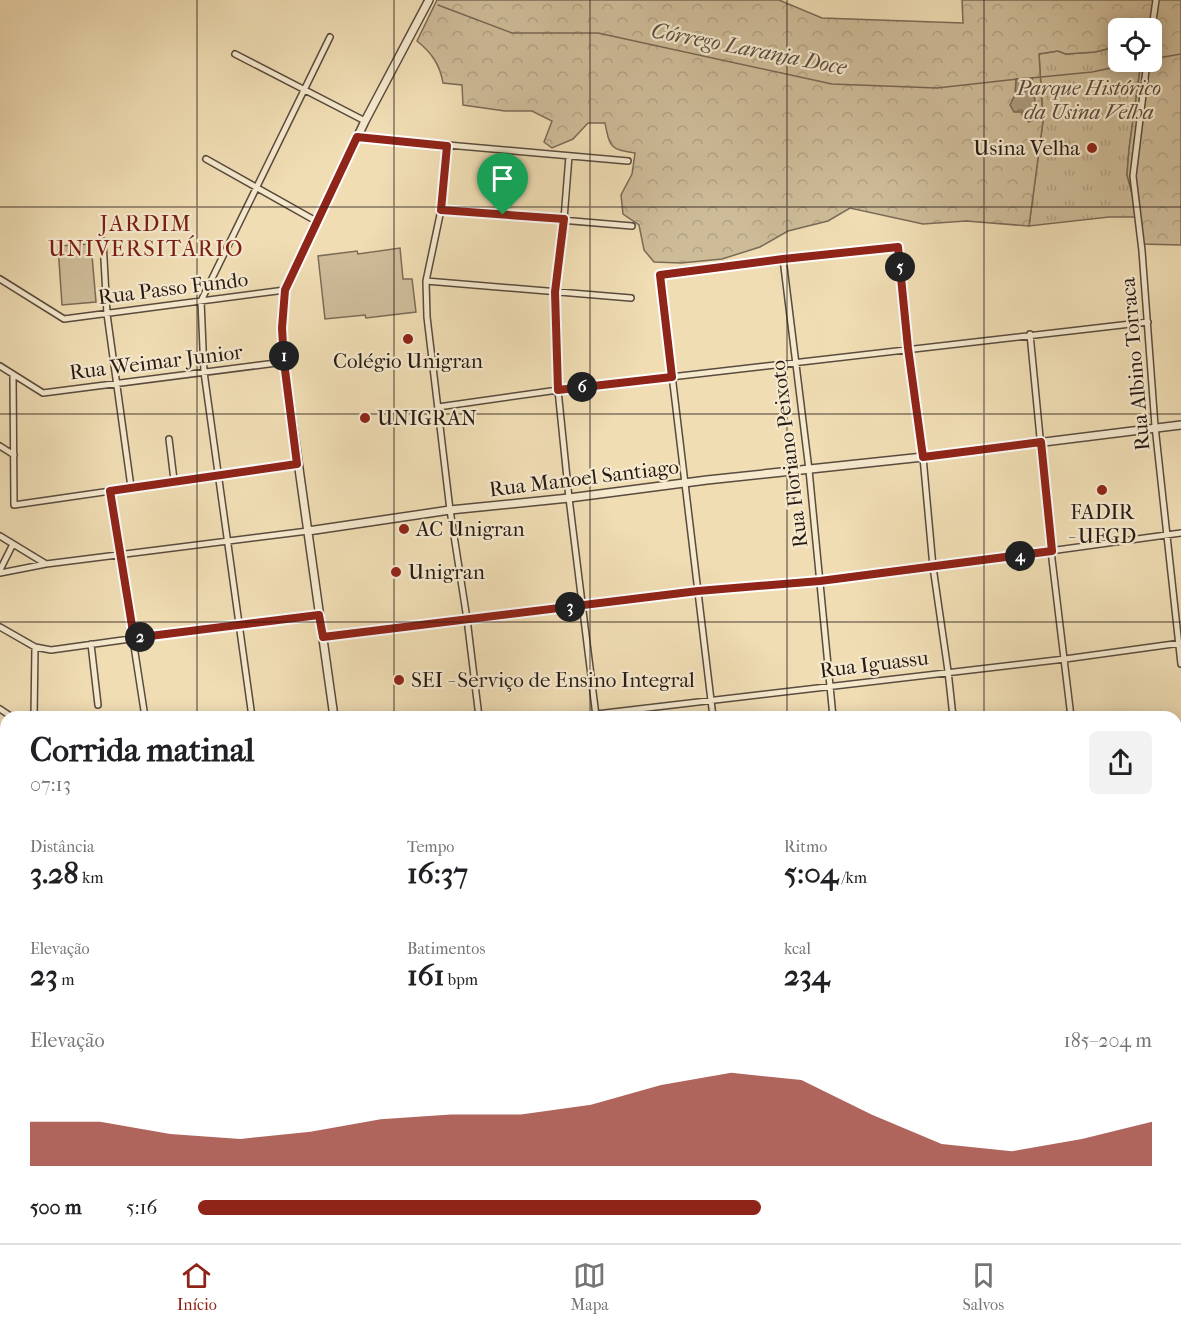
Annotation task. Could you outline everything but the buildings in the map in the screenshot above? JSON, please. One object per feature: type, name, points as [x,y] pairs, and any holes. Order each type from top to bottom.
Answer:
[{"type":"street","points":[[1153,18],[1155,0]]},
{"type":"street","points":[[332,711],[284,362],[282,328],[285,290],[357,137],[428,2]]},
{"type":"street","points":[[251,711],[204,372],[201,302],[330,37]]},
{"type":"street","points":[[236,54],[365,121]]},
{"type":"street","name":"Rua Albino Torraca","points":[[1146,72],[1133,176],[1181,664]]},
{"type":"street","points":[[357,137],[628,161]]},
{"type":"street","points":[[447,146],[441,210],[426,281],[427,317],[450,510],[478,711]]},
{"type":"street","points":[[569,156],[555,292],[558,390],[595,711]]},
{"type":"street","points":[[206,159],[316,221]]},
{"type":"street","points":[[441,210],[632,226]]},
{"type":"street","points":[[103,241],[107,314],[131,487]]},
{"type":"street","points":[[712,711],[660,275],[898,247],[908,348],[923,457],[933,567],[952,711]]},
{"type":"street","name":"Rua Floriano Peixoto","points":[[783,259],[809,470],[832,711]]},
{"type":"street","name":"Rua Passo Fundo","points":[[0,279],[64,319],[285,290]]},
{"type":"street","points":[[426,281],[631,298]]},
{"type":"street","points":[[438,406],[908,348],[1148,322]]},
{"type":"street","points":[[1030,334],[1070,711]]},
{"type":"street","name":"Rua Weimar Junior","points":[[13,375],[43,393],[284,362]]},
{"type":"street","points":[[0,366],[13,375],[14,506],[174,480],[297,464]]},
{"type":"street","name":"Rua Manoel Santiago","points":[[0,572],[450,510],[923,457],[1181,425]]},
{"type":"street","points":[[169,439],[174,480]]},
{"type":"street","points":[[0,446],[14,455]]},
{"type":"street","points":[[110,491],[144,711]]},
{"type":"street","points":[[323,637],[698,591],[820,581],[1181,533]]},
{"type":"street","points":[[0,536],[45,564]]},
{"type":"street","points":[[0,572],[13,544]]},
{"type":"street","points":[[0,627],[35,647],[51,650],[319,615]]},
{"type":"street","name":"Rua Iguassu","points":[[634,711],[1180,643]]},
{"type":"street","points":[[91,644],[98,705]]},
{"type":"street","points":[[34,711],[35,647]]},
{"type":"green space","points":[[437,0],[779,0],[822,18],[963,23],[962,0],[1181,0],[1181,245],[1141,244],[1137,209],[1127,175],[1140,72],[1162,72],[1162,18],[1108,18],[1108,49],[1095,52],[1066,54],[1058,51],[1039,54],[1043,121],[1029,226],[966,221],[923,224],[850,208],[828,221],[788,231],[760,247],[722,259],[681,263],[654,262],[644,250],[639,225],[623,214],[621,195],[632,174],[635,153],[612,146],[605,123],[588,123],[573,139],[552,148],[544,142],[552,121],[532,111],[505,111],[463,105],[462,85],[443,83],[434,60],[417,41]]},
{"type":"green space","name":"Parque Histórico da Usina Velha","points":[[1108,49],[1108,72],[1140,72],[1127,175],[1138,217],[1109,217],[1029,226],[1043,121],[1039,54],[1058,51],[1066,54]]},
{"type":"green space","points":[[91,244],[96,302],[62,305],[58,246]]},
{"type":"green space","points":[[400,248],[403,279],[412,279],[416,312],[366,318],[365,315],[325,319],[318,256],[357,251],[358,254]]},
{"type":"water","points":[[1032,78],[1036,110],[1035,118],[1029,122],[1022,112],[1014,112],[1010,105],[1015,95],[1016,79]]},
{"type":"waterway","name":"Córrego Laranja Doce","points":[[438,5],[512,33],[598,33],[832,84],[937,88],[1026,78]]},
{"type":"waterway","name":"Córrego Laranja Doce","points":[[1162,57],[1181,54]]},
{"type":"waterway","name":"Córrego Laranja Doce","points":[[1031,78],[1108,69]]},
{"type":"place","name":"Usina Velha","points":[[1092,148]]},
{"type":"place","name":"Colégio Unigran","points":[[408,339]]},
{"type":"place","name":"UNIGRAN","points":[[365,418]]},
{"type":"place","name":"FADIR - UFGD","points":[[1102,490]]},
{"type":"place","name":"AC Unigran","points":[[404,529]]},
{"type":"place","name":"Unigran","points":[[396,572]]},
{"type":"place","name":"SEI - Serviço de Ensino Integral","points":[[399,680]]},
{"type":"district","name":"JARDIM UNIVERSITÁRIO","points":[[146,236]]},
{"type":"route","points":[[357,137],[447,146],[441,210],[503,215],[564,219],[555,292],[558,390],[672,377],[660,275],[898,247],[908,348],[923,457],[1041,442],[1052,551],[820,581],[698,591],[323,637],[319,615],[134,638],[110,491],[297,464],[284,362],[282,328],[285,290],[357,137]]}]
